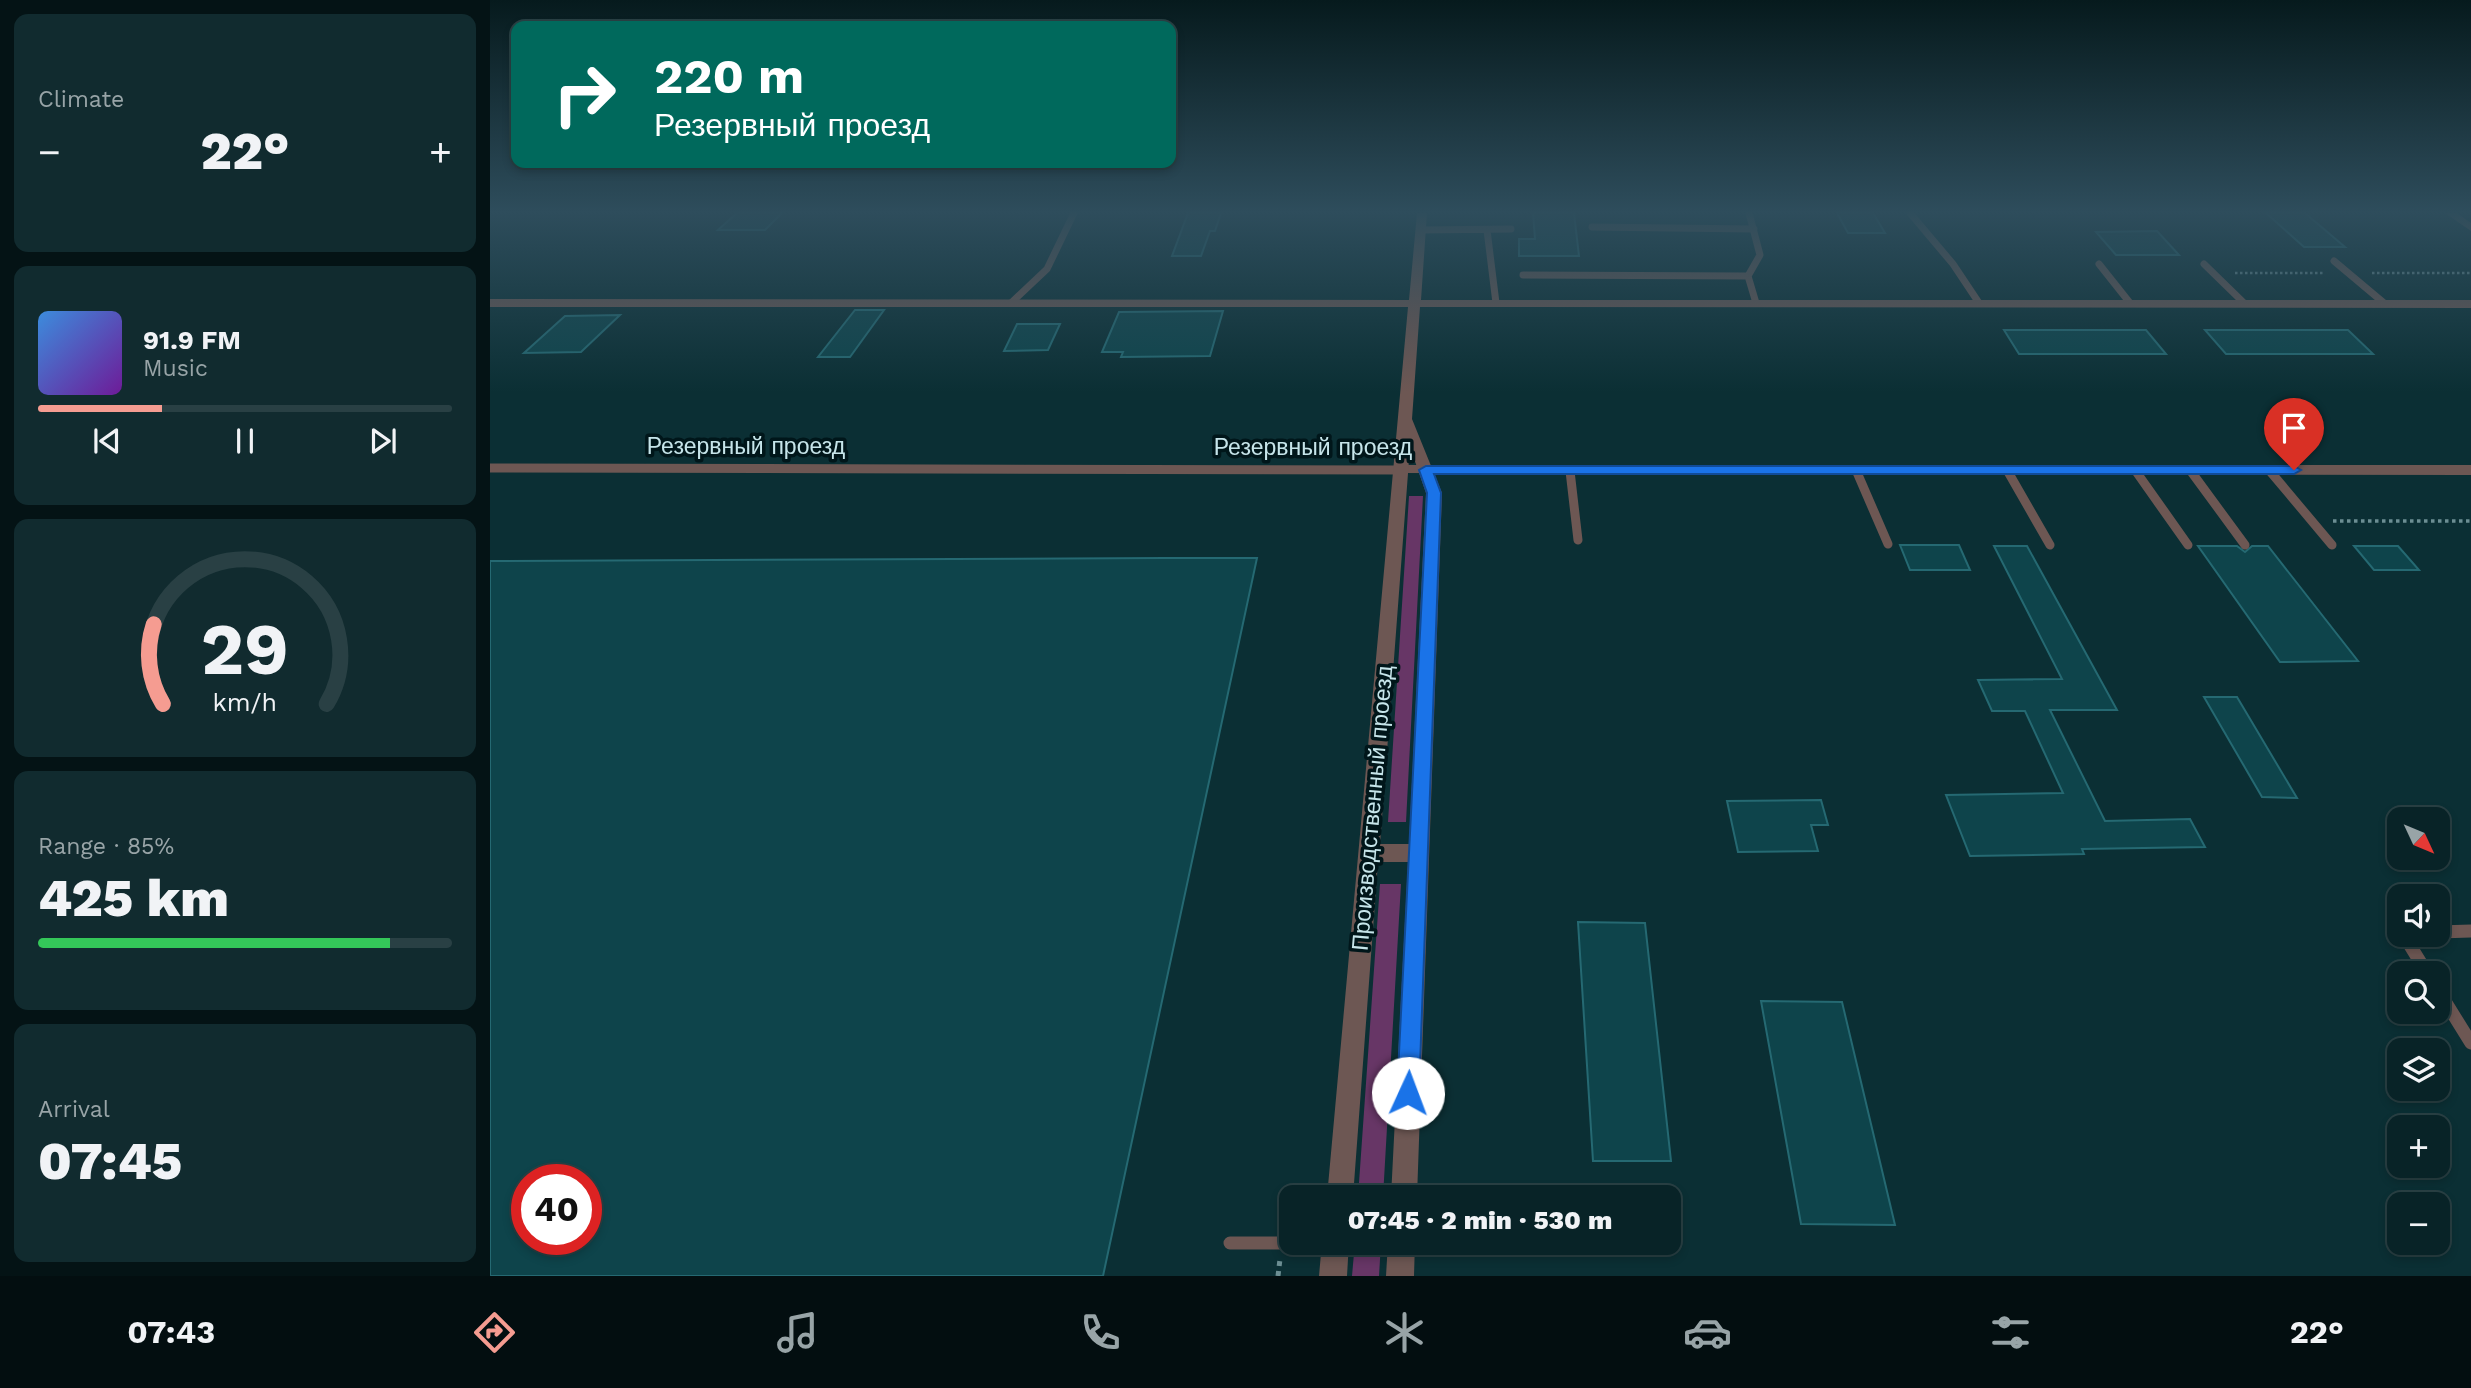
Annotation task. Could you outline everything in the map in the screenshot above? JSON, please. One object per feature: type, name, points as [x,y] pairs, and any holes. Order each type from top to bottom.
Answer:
[{"type":"street","name":"Производственный проезд","points":[[1341,1185],[1418,273]]},
{"type":"street","points":[[490,303],[2471,303]]},
{"type":"street","name":"Производственный проезд","points":[[1404,1185],[1434,493],[1406,419]]},
{"type":"street","name":"Резервный проезд","points":[[1400,470],[2471,470]]},
{"type":"street","points":[[1368,853],[1418,853]]},
{"type":"street","points":[[1334,1276],[1335,1255]]},
{"type":"street","points":[[1400,1276],[1401,1255]]},
{"type":"lane","points":[[1011,303],[1043,273]]},
{"type":"lane","points":[[1493,273],[1496,303]]},
{"type":"lane","points":[[1750,273],[1748,276],[1756,303]]},
{"type":"lane","points":[[1959,273],[1979,303]]},
{"type":"lane","points":[[2106,273],[2130,303]]},
{"type":"lane","points":[[2213,273],[2244,303]]},
{"type":"lane","points":[[2348,273],[2384,303]]},
{"type":"lane","points":[[1523,275],[1748,276]]},
{"type":"lane","name":"Резервный проезд","points":[[490,468],[1400,470]]},
{"type":"lane","points":[[1856,470],[1888,544]]},
{"type":"lane","points":[[2007,470],[2050,545]]},
{"type":"lane","points":[[2134,470],[2188,545]]},
{"type":"lane","points":[[2190,470],[2245,545]]},
{"type":"lane","points":[[2269,470],[2332,545]]},
{"type":"lane","points":[[1570,471],[1578,540]]},
{"type":"lane","points":[[2450,932],[2471,932]]},
{"type":"lane","points":[[2450,1009],[2471,1043]]},
{"type":"lane","points":[[1230,1243],[1279,1243]]},
{"type":"path","points":[[2312,521],[2471,522]]},
{"type":"shaded area","points":[[1409,496],[1423,496],[1406,822],[1388,822]]},
{"type":"shaded area","points":[[1380,884],[1401,884],[1384,1185],[1359,1185]]},
{"type":"shaded area","points":[[1354,1255],[1380,1255],[1379,1276],[1352,1276]]},
{"type":"building","points":[[855,310],[884,310],[850,357],[818,357]]},
{"type":"building","points":[[1223,311],[1210,356],[1121,357],[1123,352],[1102,352],[1119,312]]},
{"type":"building","points":[[620,315],[581,352],[524,353],[565,316]]},
{"type":"building","points":[[1017,324],[1060,324],[1048,350],[1004,351]]},
{"type":"building","points":[[2004,330],[2146,330],[2166,354],[2019,354]]},
{"type":"building","points":[[2205,330],[2348,330],[2373,354],[2226,354]]},
{"type":"building","points":[[1900,545],[1959,545],[1970,570],[1910,570]]},
{"type":"building","points":[[1994,546],[2027,546],[2117,710],[2050,710],[2105,821],[2190,819],[2205,847],[2082,849],[2084,854],[1970,856],[1946,795],[2063,793],[2025,711],[1992,711],[1978,680],[2062,679]]},
{"type":"building","points":[[2198,546],[2237,546],[2245,552],[2252,546],[2268,546],[2358,661],[2280,662]]},
{"type":"building","points":[[2354,546],[2398,546],[2419,570],[2374,570]]},
{"type":"building","points":[[1257,558],[1103,1276],[490,1276],[490,561]]},
{"type":"building","points":[[2204,697],[2237,697],[2297,798],[2262,797]]},
{"type":"building","points":[[1821,800],[1828,825],[1811,825],[1818,851],[1738,852],[1727,801]]},
{"type":"building","points":[[1578,922],[1645,923],[1671,1161],[1593,1161]]},
{"type":"building","points":[[1761,1001],[1842,1002],[1895,1225],[1801,1224]]},
{"type":"route","points":[[1408,1093],[1434,493],[1426,470],[2294,470]]}]
